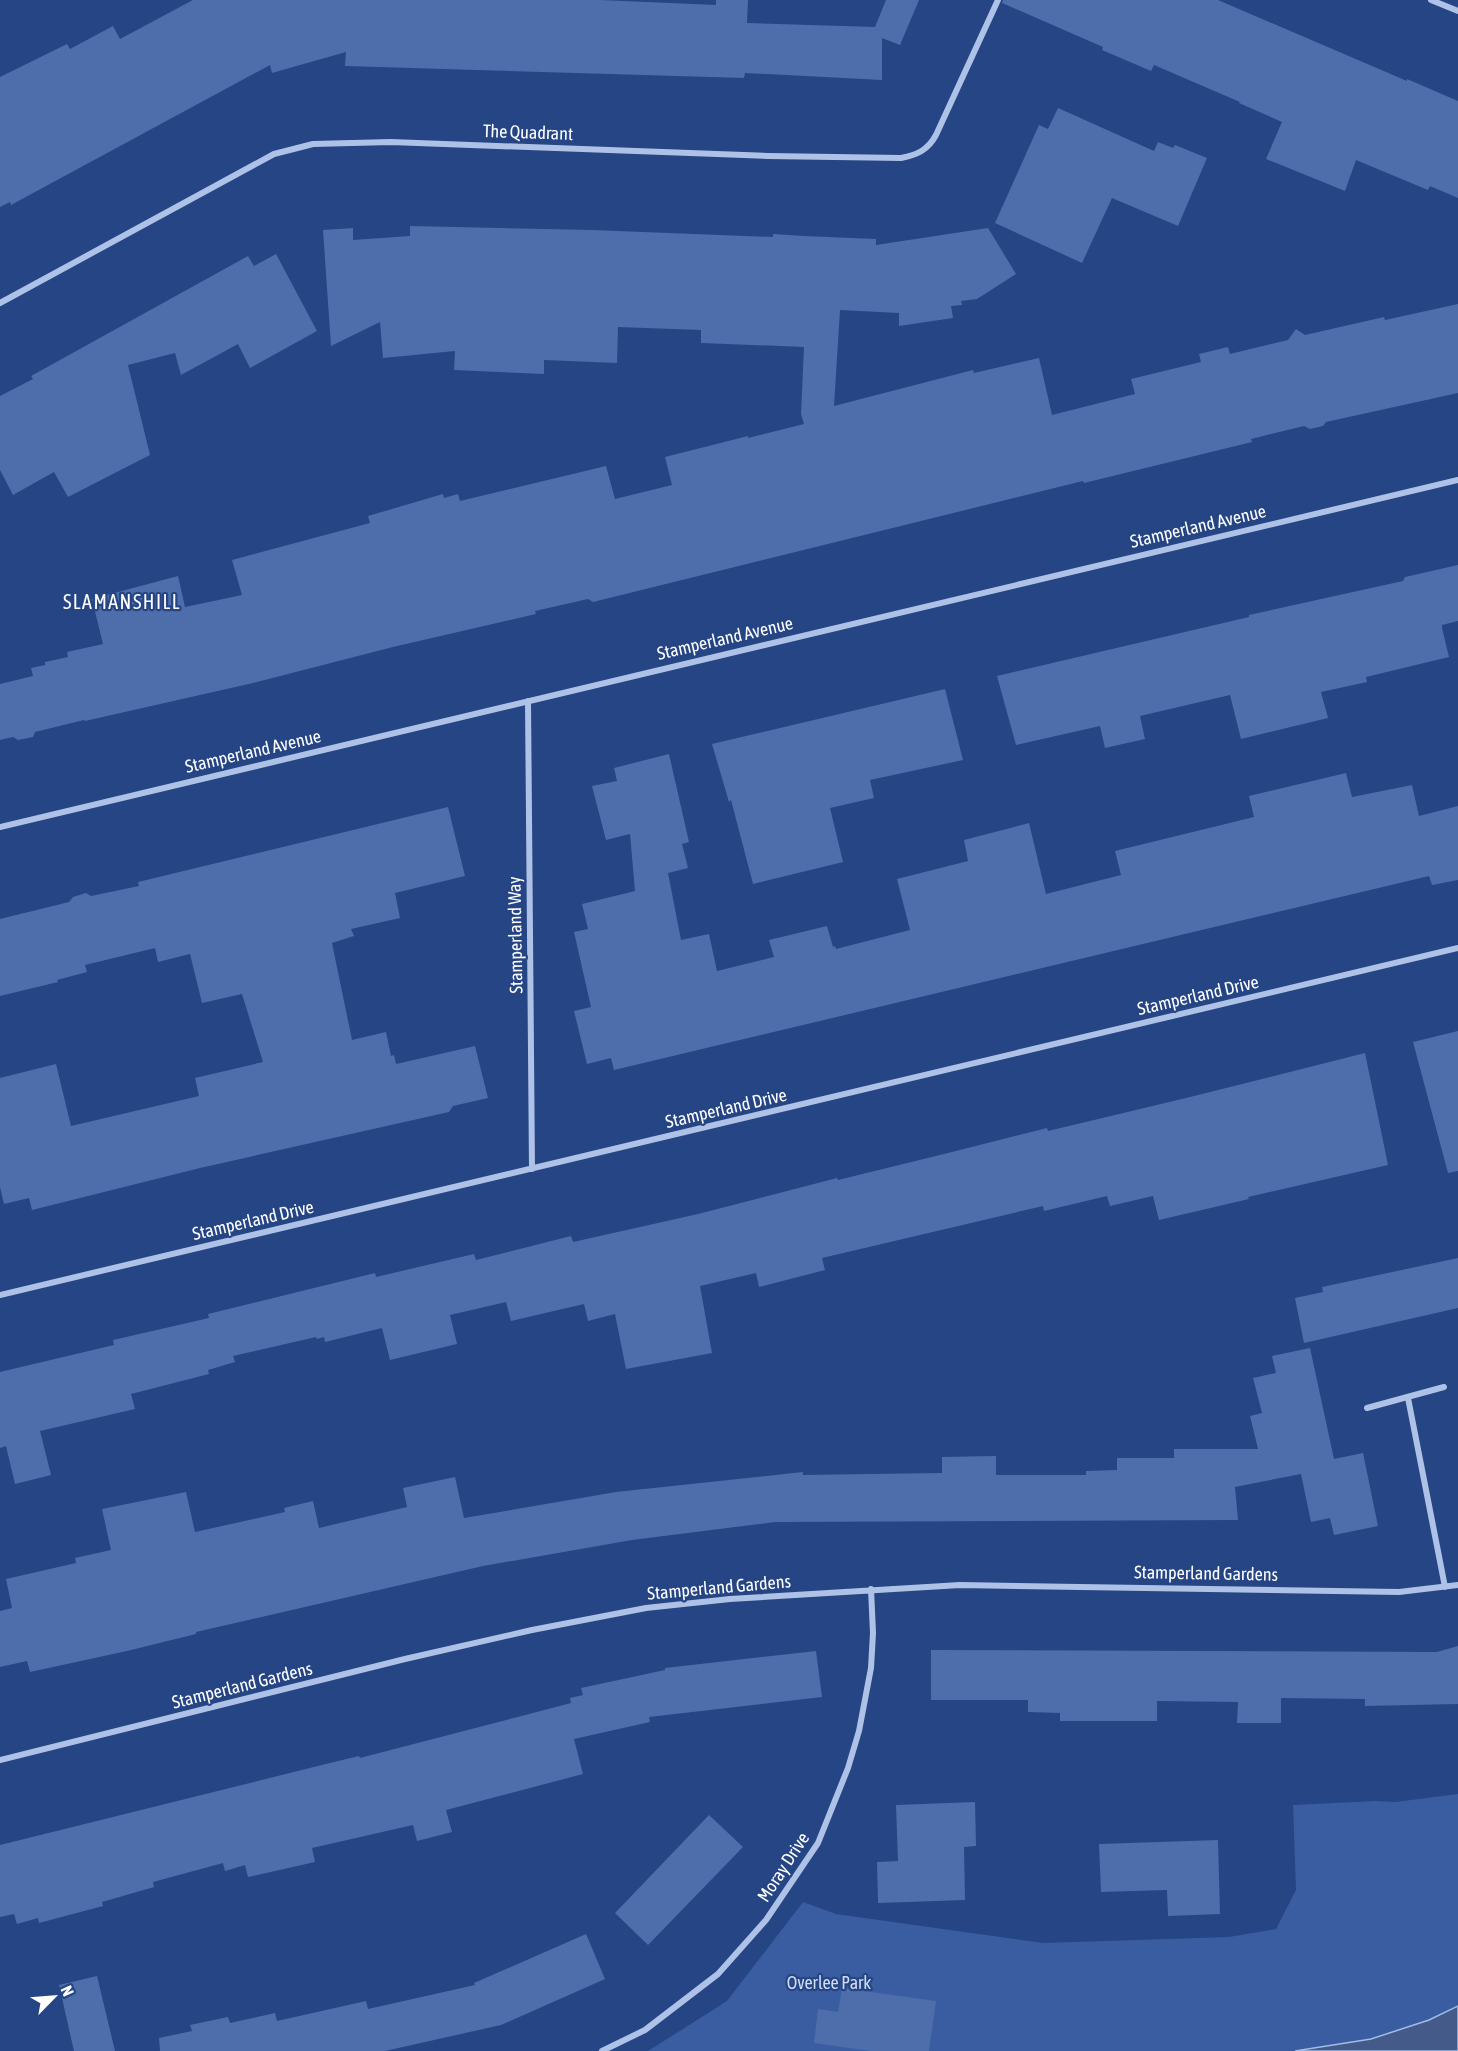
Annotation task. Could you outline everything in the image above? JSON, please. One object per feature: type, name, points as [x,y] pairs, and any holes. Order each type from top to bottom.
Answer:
[{"type":"street","name":"The Quadrant","points":[[0,303],[274,154],[313,144],[391,142],[756,155],[884,158],[912,156],[926,148],[936,135],[998,0]]},
{"type":"street","points":[[1431,0],[1458,12]]},
{"type":"street","name":"Stamperland Avenue","points":[[0,826],[1458,480]]},
{"type":"street","name":"Stamperland Way","points":[[528,701],[532,1169]]},
{"type":"street","name":"Stamperland Drive","points":[[0,1295],[1458,948]]},
{"type":"street","points":[[1367,1408],[1444,1387]]},
{"type":"street","points":[[1408,1398],[1445,1587]]},
{"type":"street","name":"Stamperland Gardens","points":[[0,1760],[405,1659],[645,1608],[730,1599],[871,1589],[971,1585],[1399,1592],[1458,1585]]},
{"type":"street","name":"Moray Drive","points":[[602,2051],[645,2030],[718,1974],[766,1920],[818,1843],[848,1768],[859,1731],[871,1668],[873,1633],[871,1589]]},
{"type":"green space","name":"Overlee Park","points":[[1458,1794],[1458,2006],[1429,2020],[1371,2039],[1295,2051],[648,2051],[727,2001],[803,1902],[836,1914],[1043,1943],[1229,1937],[1276,1929],[1296,1890],[1293,1805],[1395,1802]]},
{"type":"shaded area","points":[[1458,2006],[1458,2051],[1295,2051],[1371,2039],[1429,2020]]},
{"type":"building","points":[[193,0],[600,0],[716,5],[716,0],[748,0],[747,23],[875,27],[886,0],[919,0],[900,45],[882,38],[882,80],[745,73],[744,78],[345,66],[346,52],[272,73],[270,65],[11,205],[10,202],[0,207],[0,77],[67,44],[70,49],[113,26],[120,39]]},
{"type":"building","points":[[1003,0],[1218,0],[1458,101],[1458,198],[1430,186],[1428,190],[1356,160],[1345,191],[1266,159],[1282,122],[1154,65],[1151,71],[1102,50],[1103,47],[1002,3]]},
{"type":"building","points":[[1058,108],[1154,151],[1158,142],[1173,148],[1175,145],[1207,158],[1178,226],[1112,198],[1082,263],[995,223],[1039,125],[1048,129]]},
{"type":"building","points":[[410,226],[773,237],[773,234],[876,239],[876,245],[988,228],[1016,274],[977,299],[961,301],[962,305],[951,306],[953,318],[899,326],[899,313],[840,310],[834,406],[973,370],[974,373],[1039,358],[1052,415],[1135,394],[1131,379],[1201,362],[1199,354],[1228,347],[1230,354],[1288,340],[1296,329],[1305,335],[1384,317],[1385,320],[1458,304],[1458,393],[1326,422],[1323,426],[1310,429],[1304,426],[1251,439],[1252,442],[1084,483],[1083,481],[593,602],[588,599],[535,611],[536,614],[393,647],[253,683],[35,732],[33,737],[18,740],[13,737],[0,740],[0,684],[33,676],[31,668],[68,657],[67,652],[103,644],[92,599],[178,576],[185,607],[242,595],[232,560],[370,523],[368,516],[443,494],[444,498],[458,494],[460,501],[606,466],[615,499],[672,485],[665,457],[804,424],[801,414],[804,347],[701,343],[701,330],[618,327],[617,363],[544,360],[544,374],[454,370],[455,351],[383,358],[380,322],[331,346],[323,230],[353,228],[353,240],[410,236]]},
{"type":"building","points":[[276,254],[317,331],[250,368],[238,344],[181,375],[175,353],[128,365],[150,455],[68,497],[54,472],[13,495],[0,470],[0,396],[33,379],[31,376],[248,256],[254,266]]},
{"type":"building","points":[[1458,565],[1458,621],[1442,625],[1449,657],[1366,677],[1367,682],[1321,692],[1328,718],[1241,739],[1230,695],[1140,716],[1145,739],[1105,748],[1100,726],[1016,745],[997,676],[1249,617],[1249,615],[1403,581],[1405,577]]},
{"type":"building","points":[[945,689],[963,760],[870,780],[874,798],[830,808],[843,862],[753,884],[731,800],[729,802],[712,744]]},
{"type":"building","points":[[669,754],[689,842],[682,844],[688,868],[668,873],[681,940],[709,934],[717,971],[774,957],[769,940],[827,926],[833,947],[835,946],[836,949],[910,930],[897,879],[968,861],[964,840],[1029,823],[1046,894],[1121,875],[1115,851],[1254,817],[1249,796],[1346,773],[1352,797],[1412,785],[1419,816],[1458,806],[1458,880],[1432,885],[1429,876],[614,1070],[611,1058],[587,1064],[574,1011],[591,1007],[574,932],[588,929],[582,904],[635,891],[630,834],[606,840],[592,786],[617,781],[614,768]]},
{"type":"building","points":[[448,807],[465,876],[395,893],[400,918],[351,929],[354,936],[332,943],[352,1040],[386,1032],[391,1056],[394,1055],[396,1064],[475,1046],[488,1098],[453,1106],[449,1112],[200,1168],[32,1210],[29,1198],[4,1204],[0,1187],[0,1078],[56,1064],[71,1126],[199,1096],[195,1078],[263,1062],[242,994],[202,1003],[190,954],[158,962],[155,948],[85,965],[87,972],[57,980],[58,982],[0,996],[0,919],[69,902],[73,897],[86,893],[91,896],[139,886],[138,882]]},
{"type":"building","points":[[1458,1031],[1458,1171],[1448,1173],[1413,1042]]},
{"type":"building","points":[[1365,1053],[1388,1165],[1159,1220],[1153,1196],[1110,1206],[1107,1196],[1044,1211],[1043,1206],[822,1258],[825,1270],[759,1287],[756,1273],[700,1286],[712,1353],[626,1369],[615,1314],[588,1321],[584,1304],[511,1321],[506,1302],[450,1315],[457,1344],[390,1360],[382,1328],[325,1342],[324,1337],[317,1339],[316,1337],[233,1356],[235,1362],[208,1370],[209,1374],[131,1394],[135,1409],[40,1431],[51,1475],[15,1484],[6,1446],[0,1448],[0,1372],[114,1345],[113,1340],[209,1318],[208,1314],[375,1273],[376,1277],[474,1254],[476,1260],[571,1236],[573,1242],[698,1214],[1047,1128],[1048,1131]]},
{"type":"building","points":[[1458,1258],[1458,1308],[1304,1343],[1295,1298],[1323,1292],[1322,1287]]},
{"type":"building","points":[[1310,1348],[1334,1459],[1363,1453],[1378,1526],[1334,1535],[1330,1518],[1311,1522],[1301,1474],[1235,1487],[1238,1520],[775,1522],[632,1540],[483,1566],[30,1672],[27,1661],[0,1667],[0,1611],[12,1608],[6,1579],[76,1563],[75,1558],[111,1550],[102,1509],[186,1492],[195,1532],[285,1512],[284,1508],[313,1501],[319,1528],[407,1507],[403,1488],[455,1477],[464,1518],[616,1492],[803,1472],[803,1475],[942,1473],[942,1457],[996,1456],[996,1475],[1086,1475],[1086,1471],[1117,1470],[1117,1458],[1174,1458],[1174,1449],[1258,1449],[1250,1416],[1262,1413],[1253,1378],[1276,1373],[1272,1356]]},
{"type":"building","points":[[1458,1646],[1458,1704],[1365,1706],[1365,1699],[1281,1698],[1281,1723],[1237,1723],[1238,1702],[1157,1701],[1157,1721],[1060,1721],[1060,1713],[1028,1712],[1028,1700],[931,1700],[931,1650],[1437,1652]]},
{"type":"building","points":[[816,1651],[822,1697],[649,1717],[650,1722],[574,1739],[583,1774],[446,1810],[452,1832],[417,1841],[413,1825],[312,1848],[315,1862],[248,1877],[245,1865],[225,1871],[223,1863],[153,1882],[154,1887],[102,1902],[103,1906],[39,1923],[38,1918],[17,1924],[14,1914],[0,1917],[0,1845],[330,1763],[359,1756],[360,1758],[571,1703],[570,1698],[583,1695],[581,1688],[665,1670],[665,1668]]},
{"type":"building","points":[[975,1802],[976,1846],[964,1847],[965,1900],[878,1903],[877,1862],[898,1861],[896,1805]]},
{"type":"building","points":[[709,1815],[743,1847],[648,1945],[615,1913]]},
{"type":"building","points":[[1218,1840],[1220,1914],[1168,1916],[1167,1890],[1101,1892],[1099,1844]]},
{"type":"building","points":[[586,1934],[605,1979],[501,2025],[385,2051],[160,2051],[159,2038],[192,2031],[190,2025],[228,2017],[230,2023],[275,2013],[277,2021],[366,2001],[368,2009],[475,1985],[474,1983]]},
{"type":"building","points":[[97,1976],[115,2051],[74,2051],[59,1985]]},
{"type":"building","points":[[842,1988],[936,2001],[929,2051],[870,2051],[814,2043],[818,2009],[838,2012]]},
{"type":"district","name":"SLAMANSHILL","points":[[122,601]]}]
